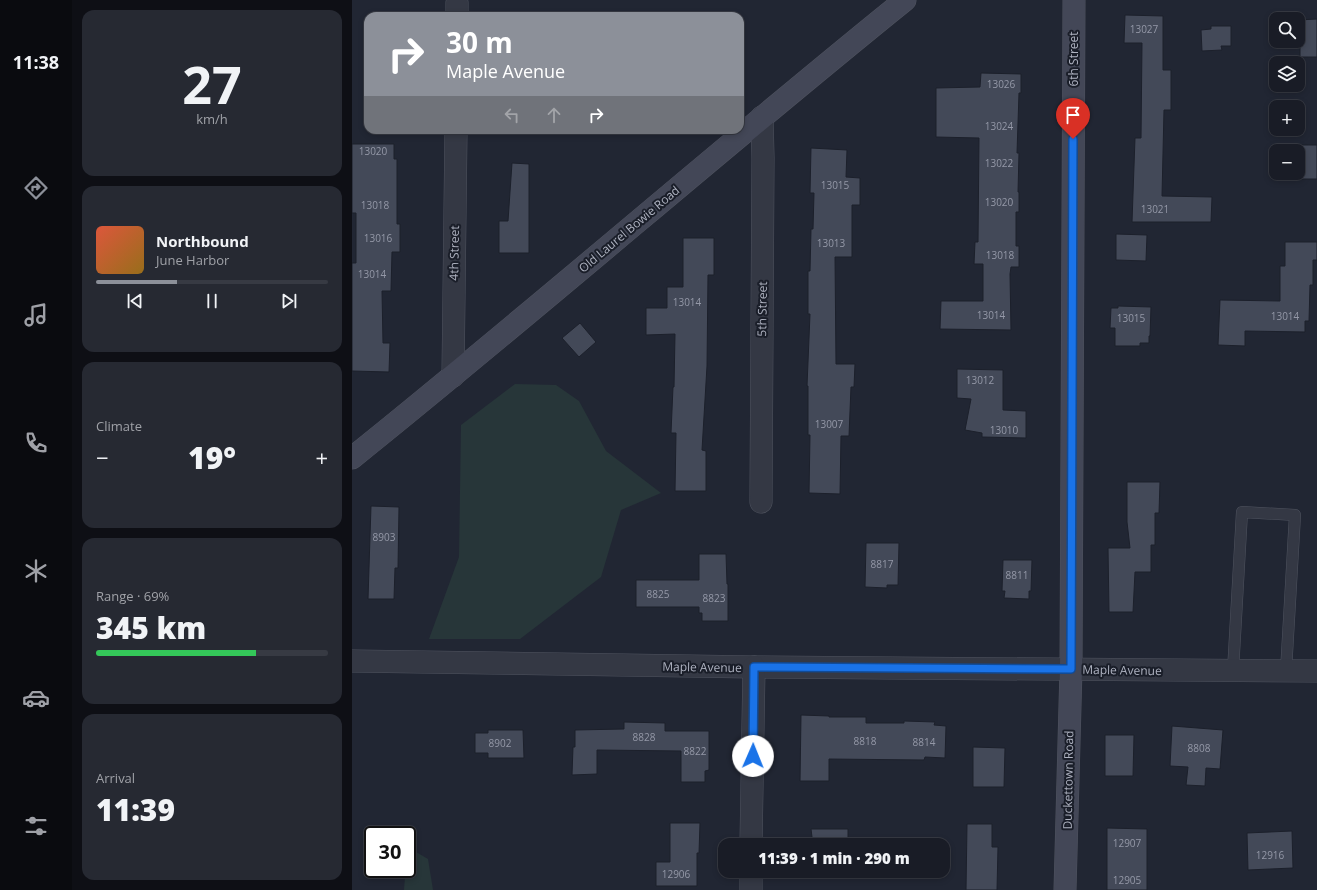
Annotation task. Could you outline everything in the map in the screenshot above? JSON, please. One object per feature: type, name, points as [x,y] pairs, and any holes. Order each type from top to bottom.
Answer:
[{"type":"street","name":"Old Laurel Bowie Road","points":[[744,132],[905,0]]},
{"type":"street","name":"6th Street","points":[[1071,669],[1074,0]]},
{"type":"street","name":"5th Street","points":[[761,502],[762,117]]},
{"type":"street","name":"4th Street","points":[[453,376],[456,134]]},
{"type":"street","name":"Old Laurel Bowie Road","points":[[352,458],[527,315],[742,134]]},
{"type":"street","name":"Maple Avenue","points":[[352,661],[754,667],[1317,671]]},
{"type":"street","points":[[751,838],[754,667]]},
{"type":"street","name":"Duckettown Road","points":[[1065,890],[1071,669]]},
{"type":"street","points":[[751,878],[751,890]]},
{"type":"lane","points":[[1233,671],[1242,512],[1295,515],[1286,671]]},
{"type":"shaded area","points":[[515,384],[556,385],[579,401],[606,451],[661,493],[621,510],[601,577],[520,639],[429,639],[459,557],[461,425]]},
{"type":"shaded area","points":[[416,852],[428,859],[433,890],[404,890],[405,878],[416,878]]},
{"type":"building","points":[[1125,15],[1163,16],[1163,70],[1171,70],[1171,110],[1164,110],[1162,196],[1212,197],[1211,222],[1132,222],[1135,138],[1141,138],[1142,43],[1124,43]]},
{"type":"building","points":[[1317,19],[1317,57],[1300,56],[1300,48],[1305,48],[1305,20]]},
{"type":"building","points":[[1211,26],[1231,26],[1231,46],[1221,46],[1222,50],[1202,51],[1201,30],[1211,29]]},
{"type":"building","points":[[981,73],[1021,74],[1017,153],[1019,153],[1019,212],[1016,212],[1016,246],[1019,246],[1019,267],[1011,267],[1010,274],[1011,330],[940,329],[941,301],[983,301],[983,264],[974,264],[975,242],[978,242],[979,138],[936,137],[936,88],[980,87]]},
{"type":"building","points":[[352,144],[394,144],[394,159],[397,159],[397,224],[400,224],[400,252],[392,252],[391,291],[382,291],[383,343],[390,343],[389,372],[352,371],[352,263],[356,263],[356,213],[352,213]]},
{"type":"building","points":[[1305,145],[1317,145],[1317,179],[1305,179]]},
{"type":"building","points":[[811,148],[847,150],[846,177],[860,178],[860,205],[852,205],[852,257],[835,257],[836,364],[855,364],[854,387],[851,387],[849,436],[841,436],[840,494],[809,493],[810,435],[808,435],[807,386],[810,314],[808,314],[808,271],[810,271],[814,193],[810,193]]},
{"type":"building","points":[[512,163],[529,164],[529,253],[499,253],[499,221],[508,221]]},
{"type":"building","points":[[1116,234],[1147,235],[1146,261],[1116,260]]},
{"type":"building","points":[[683,238],[714,238],[714,275],[708,275],[707,366],[702,450],[706,451],[706,491],[675,491],[676,433],[671,433],[675,334],[646,335],[646,308],[667,308],[667,287],[683,287]]},
{"type":"building","points":[[1285,242],[1317,242],[1317,260],[1313,260],[1313,285],[1310,285],[1309,321],[1305,321],[1305,332],[1245,331],[1245,346],[1218,345],[1220,300],[1280,301],[1280,266],[1285,266]]},
{"type":"building","points":[[1118,306],[1151,307],[1149,343],[1140,343],[1140,346],[1115,346],[1115,328],[1110,328],[1111,308],[1118,308]]},
{"type":"building","points":[[580,323],[596,342],[579,357],[562,338]]},
{"type":"building","points":[[957,369],[1003,370],[1003,410],[1026,411],[1026,438],[982,437],[982,433],[965,430],[971,399],[957,398]]},
{"type":"building","points":[[1127,482],[1160,482],[1159,513],[1155,513],[1155,545],[1151,545],[1151,572],[1135,572],[1133,612],[1109,612],[1108,548],[1130,548],[1127,522]]},
{"type":"building","points":[[371,506],[399,507],[398,568],[395,568],[394,599],[368,599]]},
{"type":"building","points":[[866,543],[899,543],[898,585],[887,585],[887,588],[865,587]]},
{"type":"building","points":[[699,554],[726,554],[728,621],[702,621],[702,613],[699,613],[699,607],[636,607],[636,580],[699,580]]},
{"type":"building","points":[[1003,560],[1032,560],[1031,591],[1029,591],[1029,599],[1004,598],[1005,591],[1002,591]]},
{"type":"building","points":[[801,715],[866,717],[866,723],[904,723],[904,721],[935,722],[934,725],[946,726],[945,758],[925,757],[924,760],[829,759],[829,781],[800,781]]},
{"type":"building","points":[[624,722],[665,723],[665,731],[709,731],[709,770],[705,771],[705,782],[681,782],[681,751],[597,750],[597,774],[572,775],[575,730],[624,729]]},
{"type":"building","points":[[1172,726],[1223,730],[1220,769],[1206,768],[1205,786],[1186,785],[1188,767],[1170,766]]},
{"type":"building","points":[[488,730],[523,730],[524,758],[488,758],[488,753],[475,753],[475,733],[488,733]]},
{"type":"building","points":[[1105,735],[1134,735],[1133,776],[1105,776]]},
{"type":"building","points":[[973,747],[1005,748],[1004,787],[973,787]]},
{"type":"building","points":[[670,823],[700,823],[699,853],[697,853],[697,886],[656,886],[656,862],[670,862]]},
{"type":"building","points":[[967,824],[992,824],[992,847],[998,847],[997,890],[966,890]]},
{"type":"building","points":[[1107,828],[1147,829],[1147,890],[1107,890]]},
{"type":"building","points":[[811,829],[848,829],[848,838],[812,838]]},
{"type":"building","points":[[1292,831],[1293,868],[1248,870],[1247,833]]},
{"type":"route","points":[[753,756],[754,667],[1071,669],[1071,310],[1073,139]]}]
